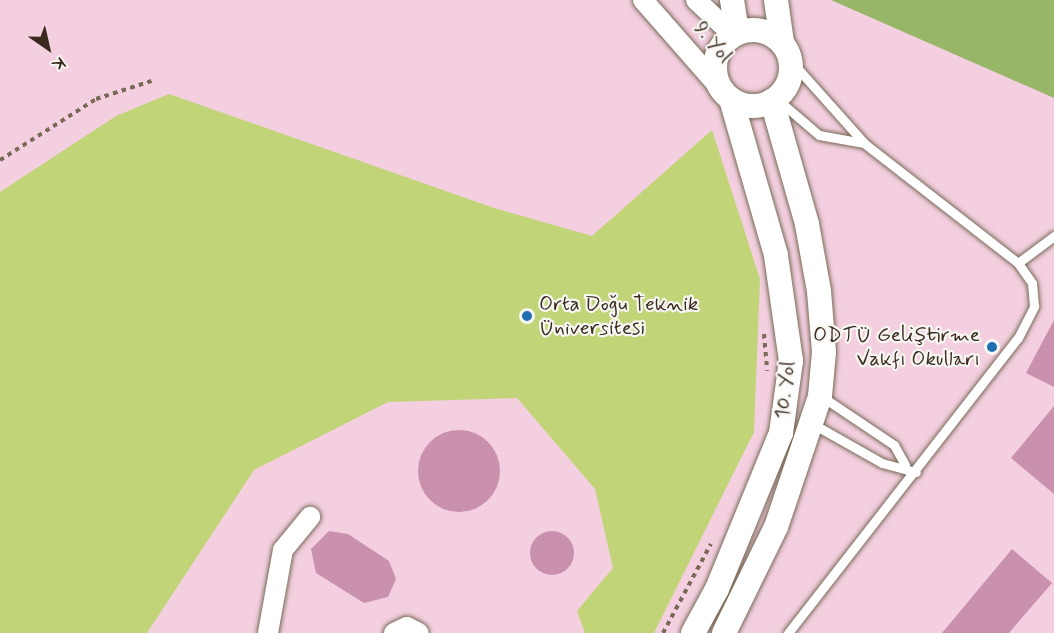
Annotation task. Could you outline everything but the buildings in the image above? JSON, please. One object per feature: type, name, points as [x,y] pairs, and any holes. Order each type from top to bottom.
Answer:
[{"type":"street","name":"9. Yol","points":[[643,0],[726,94]]},
{"type":"street","name":"9. Yol","points":[[696,0],[735,34]]},
{"type":"street","points":[[732,0],[735,34],[761,30],[786,52]]},
{"type":"street","points":[[726,94],[751,106],[774,99],[789,82],[776,0]]},
{"type":"street","name":"10. Yol","points":[[693,633],[717,589],[781,433],[791,361],[776,255],[716,59],[735,34]]},
{"type":"street","name":"10. Yol","points":[[724,633],[776,527],[813,424],[820,396],[824,352],[819,291],[807,224],[774,99]]},
{"type":"street","points":[[268,633],[283,550],[310,517]]},
{"type":"street","points":[[394,633],[407,627],[419,633]]},
{"type":"lane","points":[[786,52],[864,143],[1018,263],[1032,283],[1034,306],[1017,338],[916,472],[788,633]]},
{"type":"lane","points":[[774,99],[819,135],[864,143]]},
{"type":"lane","points":[[1018,263],[1054,236]]},
{"type":"lane","points":[[820,396],[894,445],[905,465]]},
{"type":"lane","points":[[813,424],[882,463],[905,465],[916,472]]},
{"type":"path","points":[[0,160],[96,99],[154,80]]},
{"type":"path","points":[[767,375],[763,327],[784,311]]},
{"type":"path","points":[[663,633],[714,539]]},
{"type":"shaded area","name":"Orta Doğu Teknik Üniversitesi","points":[[0,0],[1054,0],[1054,633],[0,633]]},
{"type":"green space","points":[[831,0],[1054,0],[1054,98]]},
{"type":"green space","points":[[169,94],[494,208],[592,236],[712,130],[760,279],[754,432],[654,633],[585,633],[577,611],[613,568],[595,489],[517,398],[388,402],[254,470],[147,633],[0,633],[0,192],[116,116]]},
{"type":"place","name":"Orta Doğu Teknik Üniversitesi","points":[[527,316]]},
{"type":"place","name":"ODTÜ Geliştirme Vakfı Okulları","points":[[992,347]]}]
